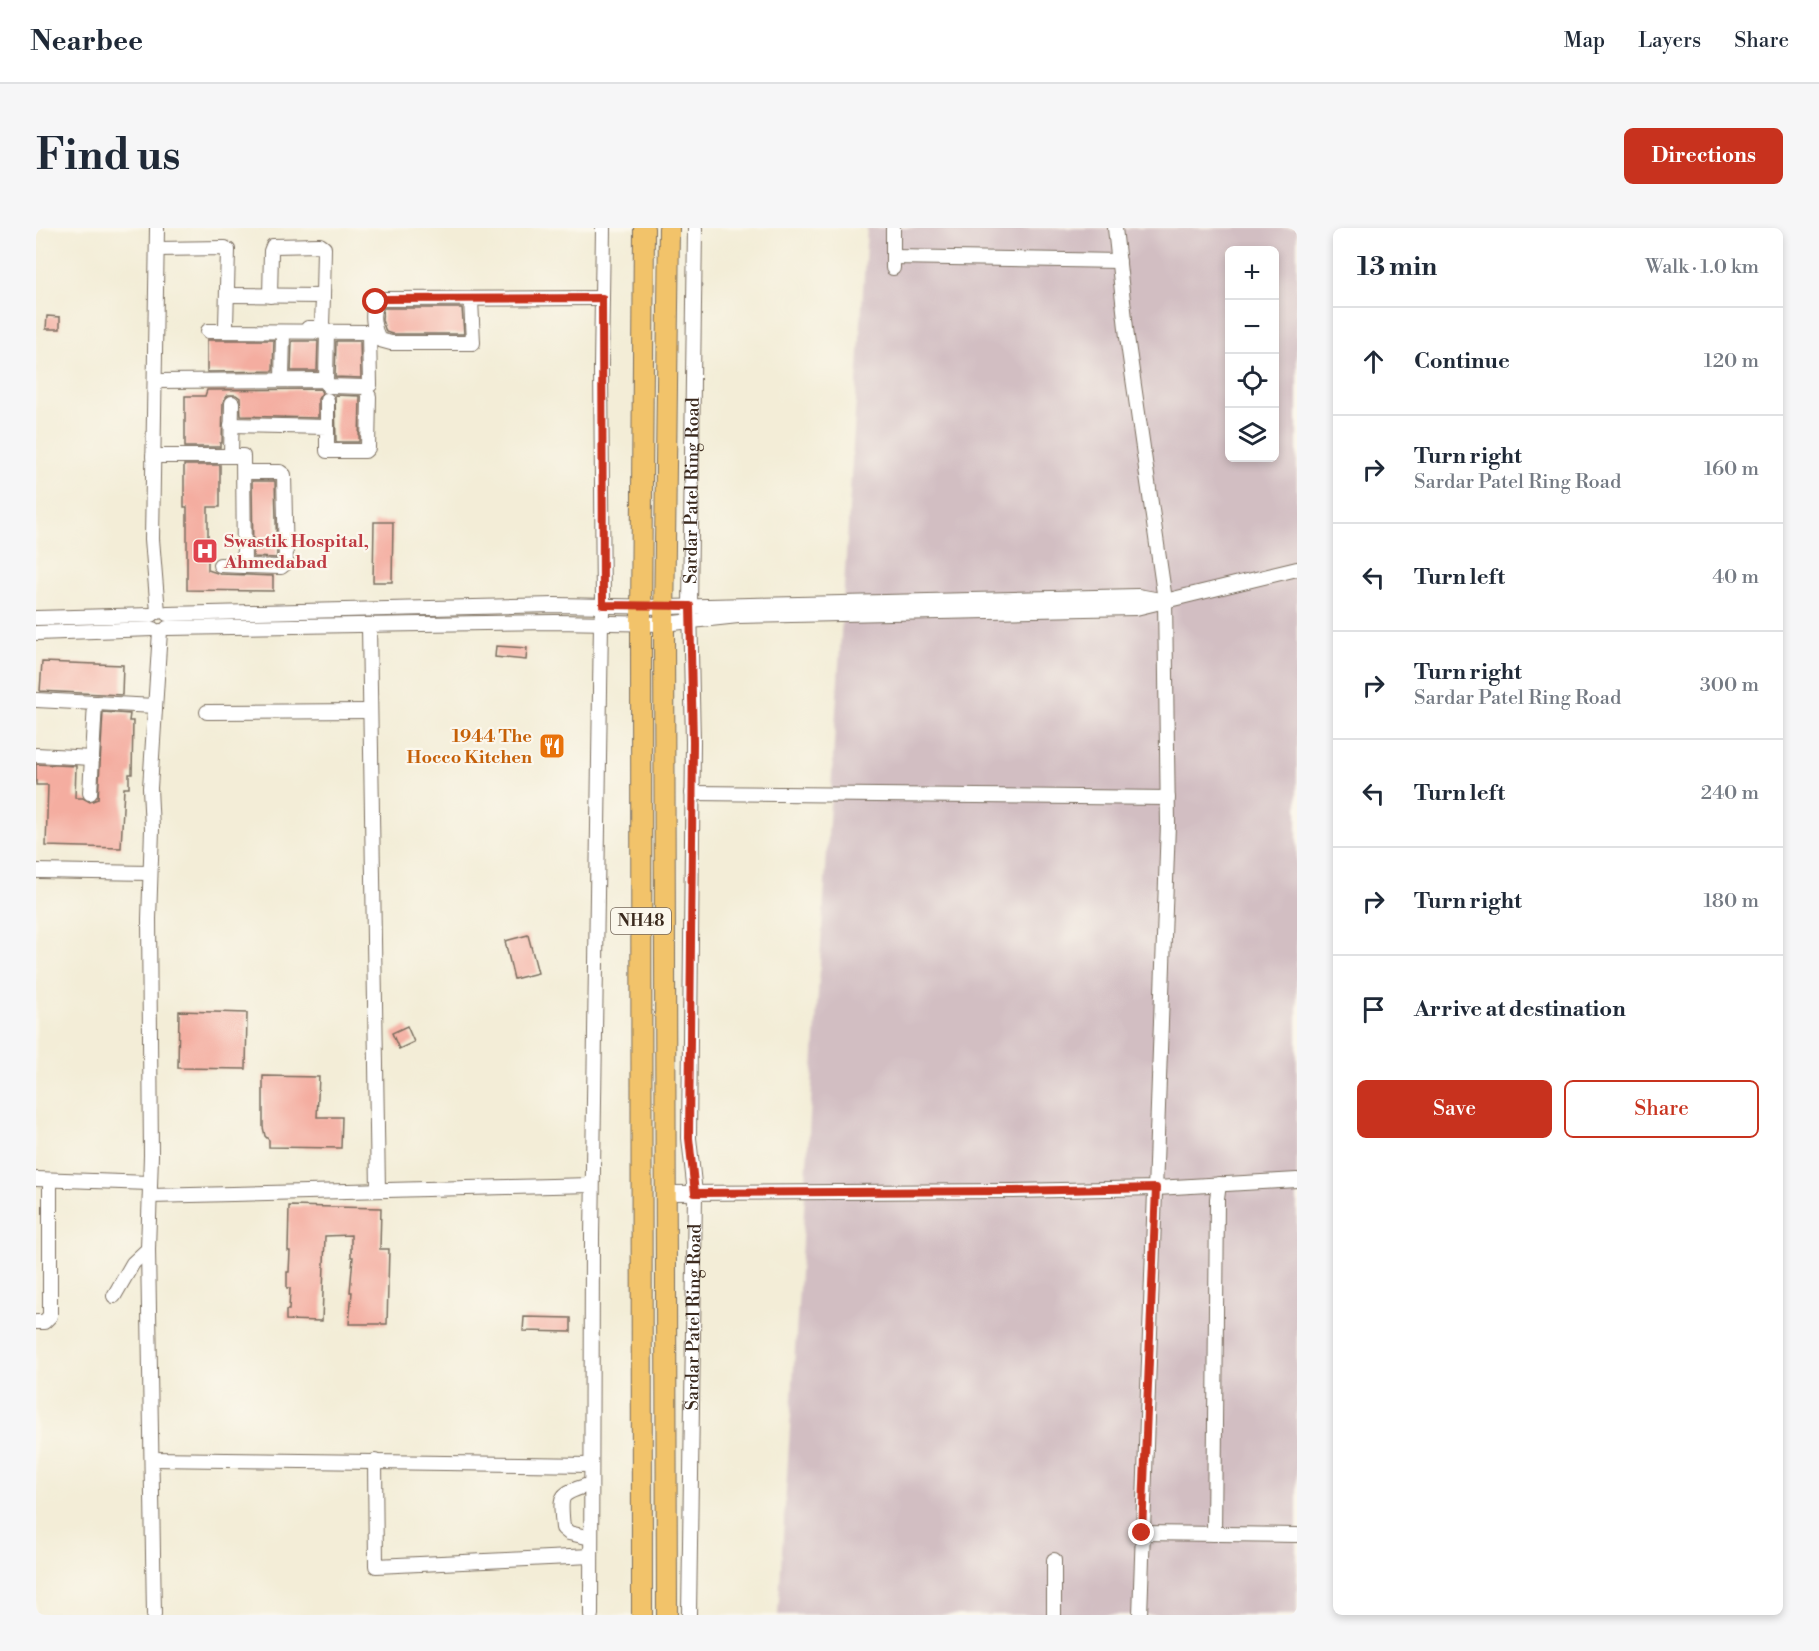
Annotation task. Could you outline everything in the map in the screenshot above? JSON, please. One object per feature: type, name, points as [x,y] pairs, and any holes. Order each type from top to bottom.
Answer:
[{"type":"highway","name":"NH48","points":[[642,1615],[644,228]]},
{"type":"highway","name":"Sardar Patel Ring Road","points":[[667,1615],[665,615],[669,228]]},
{"type":"street","points":[[154,1615],[148,1249],[152,829],[150,788],[159,622],[152,539],[157,228]]},
{"type":"street","points":[[591,1615],[592,1185],[603,605],[603,228]]},
{"type":"street","name":"Sardar Patel Ring Road","points":[[689,1615],[695,1193],[689,1138],[692,793],[690,606],[695,228]]},
{"type":"street","points":[[893,228],[893,262],[1119,261]]},
{"type":"street","points":[[1115,228],[1129,349],[1165,600],[1168,798],[1140,1615]]},
{"type":"street","points":[[270,296],[272,248],[276,245],[320,245],[324,248],[322,325],[319,328],[226,326],[209,329],[369,332],[370,385],[366,387],[328,386],[326,380],[327,332]]},
{"type":"street","points":[[157,249],[225,248],[228,250],[226,326]]},
{"type":"street","points":[[228,295],[323,296]]},
{"type":"street","points":[[471,299],[473,343],[391,344],[380,340],[376,334],[373,309],[376,302],[382,299],[602,298]]},
{"type":"street","points":[[282,380],[283,332]]},
{"type":"street","points":[[155,381],[326,380]]},
{"type":"street","points":[[327,400],[327,451],[366,450],[369,396]]},
{"type":"street","points":[[231,456],[232,403]]},
{"type":"street","points":[[231,424],[327,427]]},
{"type":"street","points":[[153,456],[243,456],[244,566]]},
{"type":"street","points":[[220,565],[281,567],[286,563],[284,475],[280,472],[243,472]]},
{"type":"street","points":[[36,633],[159,622],[603,605],[690,621],[738,616],[1136,608],[1297,568]]},
{"type":"street","points":[[665,615],[690,606],[1138,596],[1165,600]]},
{"type":"street","points":[[36,618],[369,626],[601,622],[642,614]]},
{"type":"street","points":[[369,626],[378,1190]]},
{"type":"street","points":[[36,700],[155,706]]},
{"type":"street","points":[[90,794],[95,703]]},
{"type":"street","points":[[207,712],[370,711]]},
{"type":"street","points":[[36,755],[92,758]]},
{"type":"street","points":[[692,793],[1168,798]]},
{"type":"street","points":[[36,871],[150,873]]},
{"type":"street","points":[[36,1322],[44,1322],[50,1316],[43,1218],[43,1180],[150,1189],[378,1190],[592,1185]]},
{"type":"street","points":[[666,1193],[1013,1191],[1156,1188],[1297,1180]]},
{"type":"street","points":[[1214,1534],[1216,1199],[1219,1184]]},
{"type":"street","points":[[114,1296],[133,1263],[148,1249]]},
{"type":"street","points":[[152,1459],[591,1466]]},
{"type":"street","points":[[375,1461],[376,1566],[591,1556]]},
{"type":"street","points":[[591,1484],[566,1493],[561,1501],[563,1528],[569,1533],[591,1538]]},
{"type":"street","points":[[1142,1533],[1297,1534]]},
{"type":"street","points":[[1054,1560],[1054,1615]]},
{"type":"shaded area","points":[[867,228],[1297,228],[1297,1615],[778,1615]]},
{"type":"building","points":[[383,308],[462,308],[464,334],[392,334],[386,332],[382,320]]},
{"type":"building","points":[[47,316],[60,317],[60,329],[46,329]]},
{"type":"building","points":[[207,340],[274,340],[273,371],[207,372]]},
{"type":"building","points":[[292,341],[318,341],[317,371],[291,371]]},
{"type":"building","points":[[336,341],[360,341],[361,378],[335,377]]},
{"type":"building","points":[[320,389],[322,393],[318,399],[318,418],[241,416],[240,398],[236,395],[228,395],[223,402],[220,447],[185,447],[185,396],[205,396],[207,390]]},
{"type":"building","points":[[335,395],[360,396],[359,442],[336,442]]},
{"type":"building","points":[[184,465],[220,465],[220,507],[208,507],[208,570],[220,574],[273,576],[273,591],[187,590],[187,507],[184,507]]},
{"type":"building","points":[[252,481],[275,481],[277,558],[253,557]]},
{"type":"building","points":[[374,522],[393,522],[392,582],[373,582]]},
{"type":"building","points":[[496,646],[527,648],[526,660],[495,657]]},
{"type":"building","points":[[42,662],[123,665],[122,695],[40,691]]},
{"type":"building","points":[[103,712],[130,714],[129,721],[133,721],[132,774],[129,774],[129,788],[124,788],[121,848],[46,846],[48,785],[36,785],[36,764],[76,766],[75,798],[83,798],[90,802],[98,799]]},
{"type":"building","points":[[528,935],[538,973],[514,979],[505,941]]},
{"type":"building","points":[[179,1011],[247,1013],[246,1069],[178,1068]]},
{"type":"building","points":[[407,1026],[414,1042],[399,1049],[392,1033]]},
{"type":"building","points":[[263,1076],[319,1077],[317,1117],[342,1117],[341,1148],[269,1147],[269,1140],[265,1136],[263,1127]]},
{"type":"building","points":[[289,1206],[381,1208],[380,1249],[389,1249],[387,1324],[349,1324],[353,1257],[351,1257],[351,1235],[325,1236],[322,1321],[286,1320],[290,1288],[287,1288],[290,1251],[288,1251]]},
{"type":"building","points":[[524,1317],[571,1318],[571,1332],[523,1331]]},
{"type":"place","name":"Swastik Hospital, Ahmedabad","points":[[205,551]]},
{"type":"place","name":"1944 The Hocco Kitchen","points":[[552,746]]},
{"type":"route","points":[[376,302],[382,299],[602,298],[603,605],[690,606],[693,742],[689,1138],[695,1193],[1156,1188],[1142,1533]]}]
